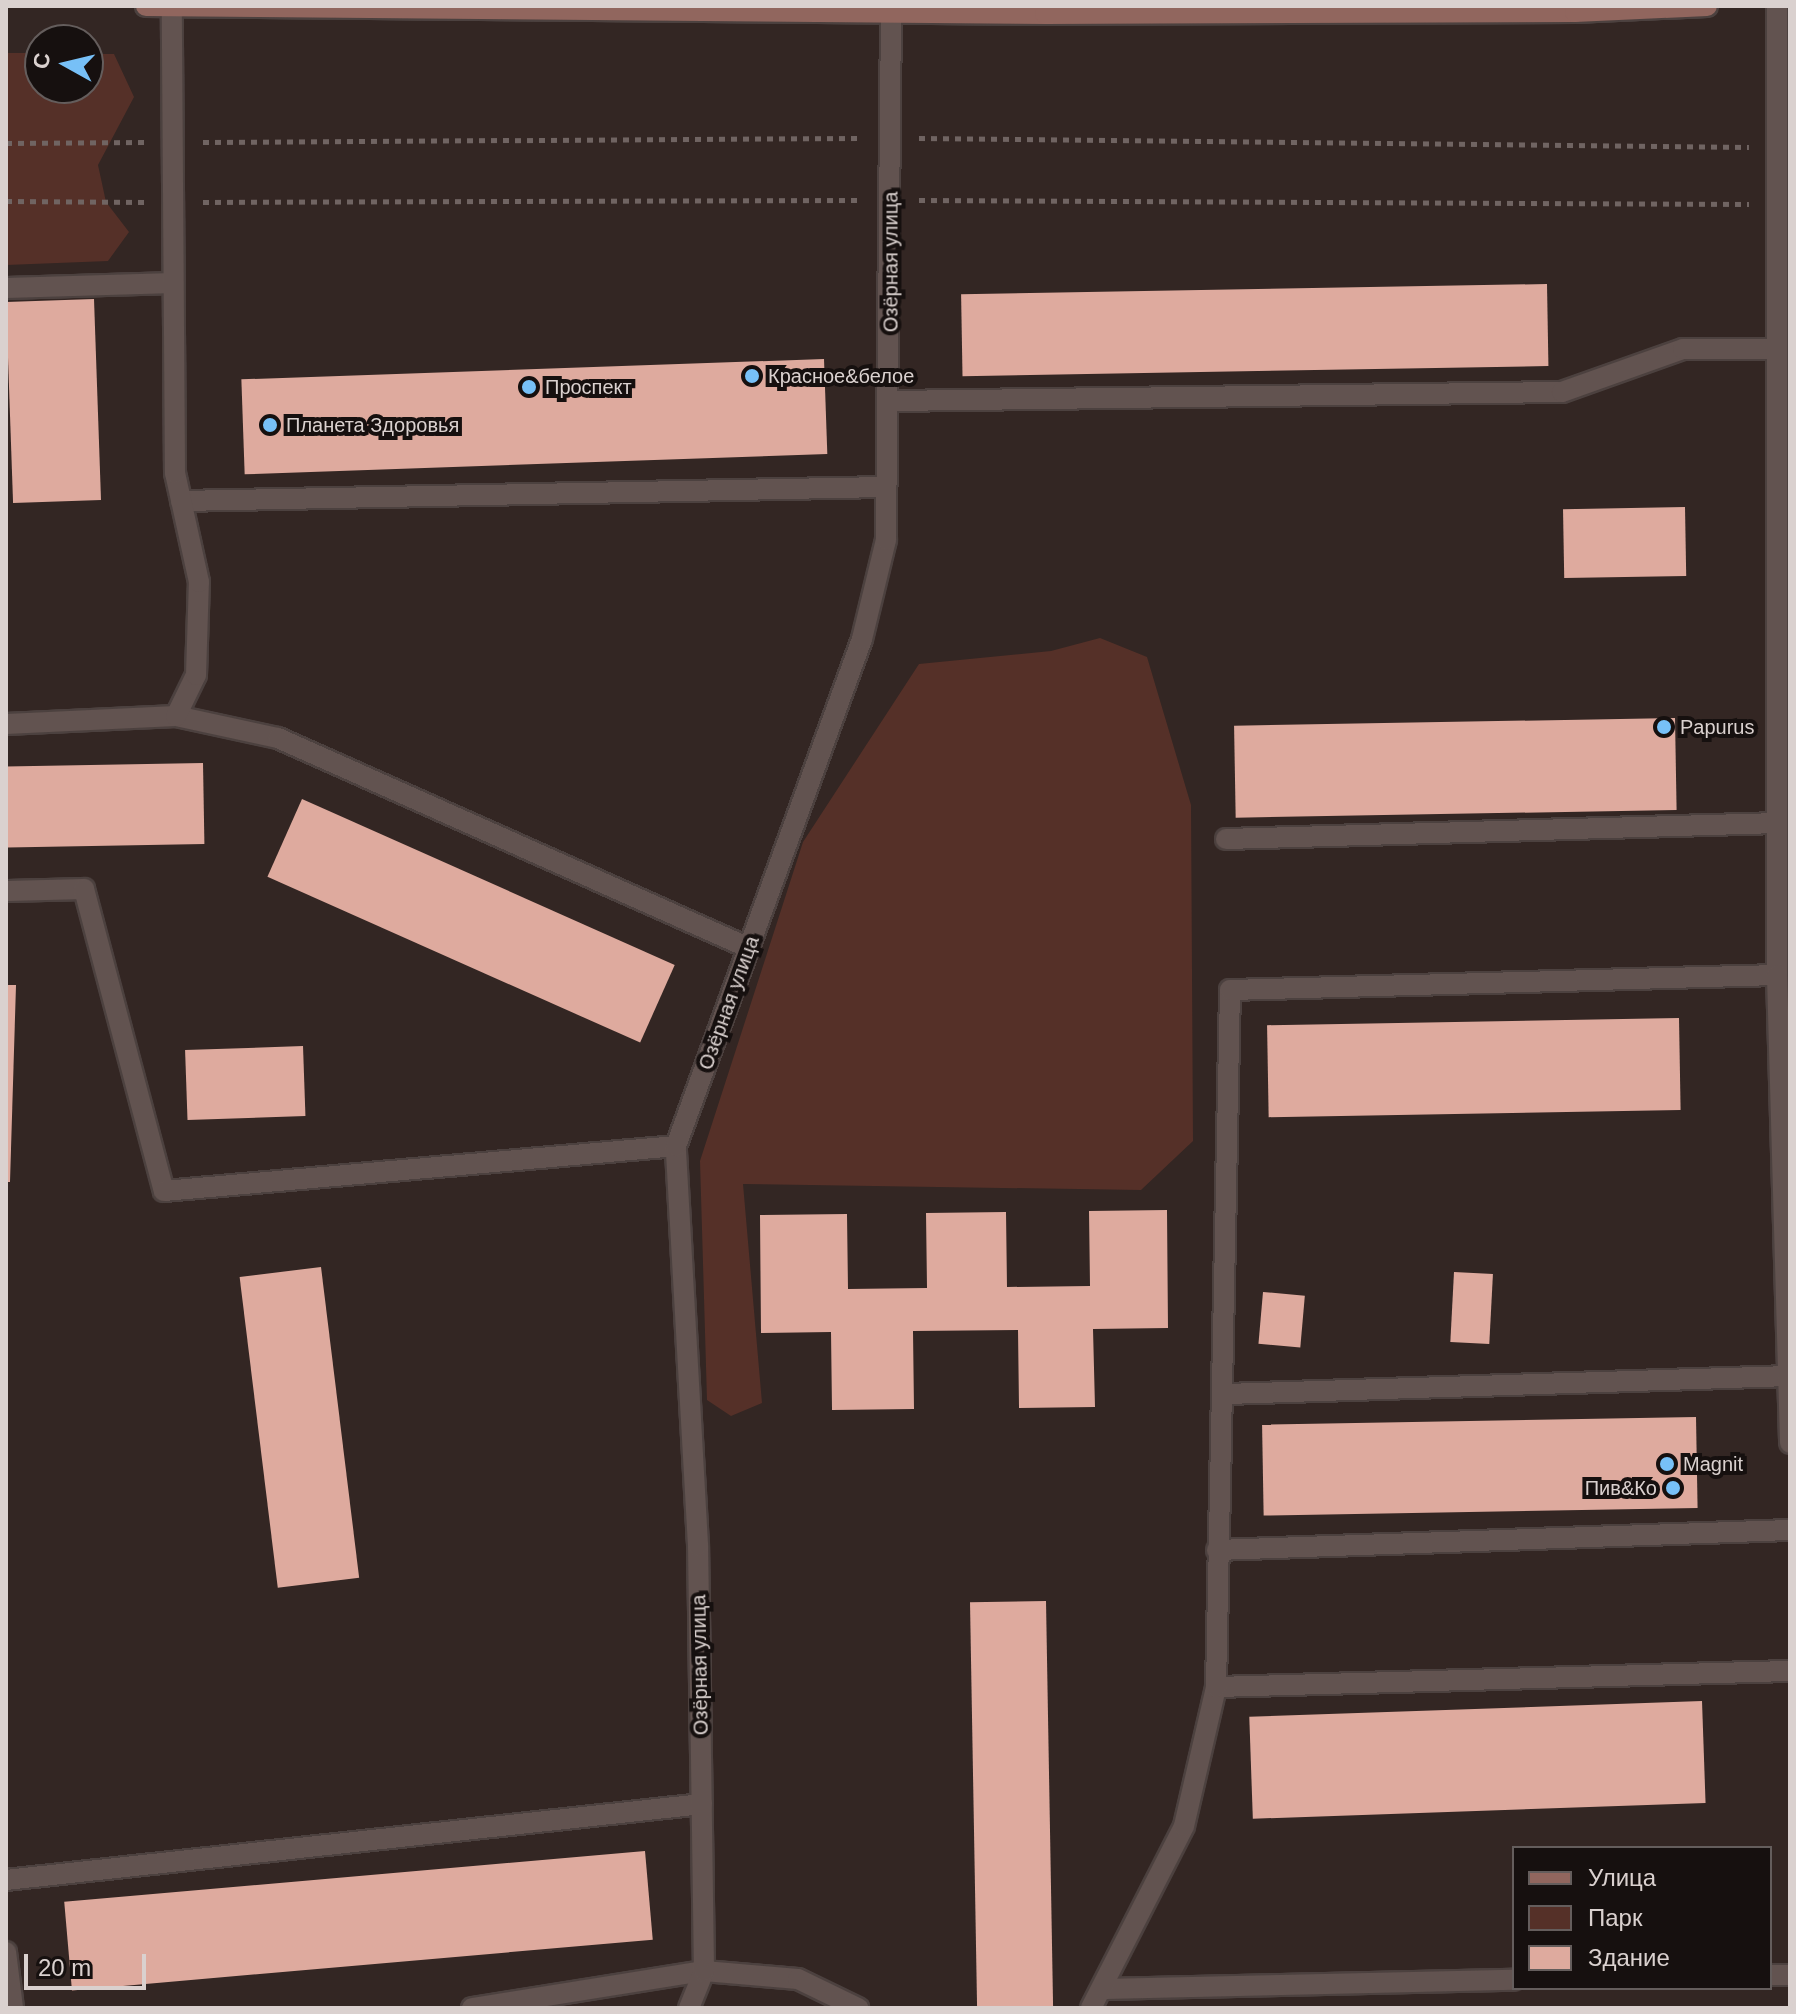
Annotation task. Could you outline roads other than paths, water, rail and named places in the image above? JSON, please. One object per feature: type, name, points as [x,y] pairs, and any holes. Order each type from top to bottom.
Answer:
[{"type":"street","points":[[146,6],[1045,10],[1707,6]]},
{"type":"street","points":[[1777,6],[1777,975],[1785,1033],[1790,1443]]},
{"type":"street","points":[[172,7],[175,473],[199,582],[196,675],[176,716]]},
{"type":"street","name":"Озёрная улица","points":[[689,2008],[704,1971],[702,1804],[698,1545],[676,1146],[862,639],[886,540],[885,487],[891,401],[891,9]]},
{"type":"street","points":[[6,288],[172,283]]},
{"type":"street","points":[[891,401],[1562,392],[1683,349],[1776,349]]},
{"type":"street","points":[[181,501],[885,487]]},
{"type":"street","points":[[6,724],[176,716],[278,738],[749,948]]},
{"type":"street","points":[[1226,839],[1777,823]]},
{"type":"street","points":[[6,891],[84,889],[164,1191],[676,1146]]},
{"type":"street","points":[[1091,2008],[1184,1826],[1216,1687],[1217,1550],[1226,1394],[1230,990],[1777,975]]},
{"type":"street","points":[[1226,1394],[1789,1376]]},
{"type":"street","points":[[1217,1550],[1790,1530]]},
{"type":"street","points":[[1216,1687],[1790,1671]]},
{"type":"street","points":[[6,1880],[702,1804]]},
{"type":"street","points":[[6,1952],[13,2008]]},
{"type":"street","points":[[472,2008],[516,2006],[704,1971],[798,1979],[858,2008]]},
{"type":"street","points":[[1103,1989],[1512,1980]]},
{"type":"place","name":"Красное&белое","points":[[752,376]]},
{"type":"place","name":"Проспект","points":[[529,387]]},
{"type":"place","name":"Планета Здоровья","points":[[270,425]]},
{"type":"place","name":"Papurus","points":[[1664,727]]},
{"type":"place","name":"Magnit","points":[[1667,1464]]},
{"type":"place","name":"Пив&Ко","points":[[1673,1488]]}]
